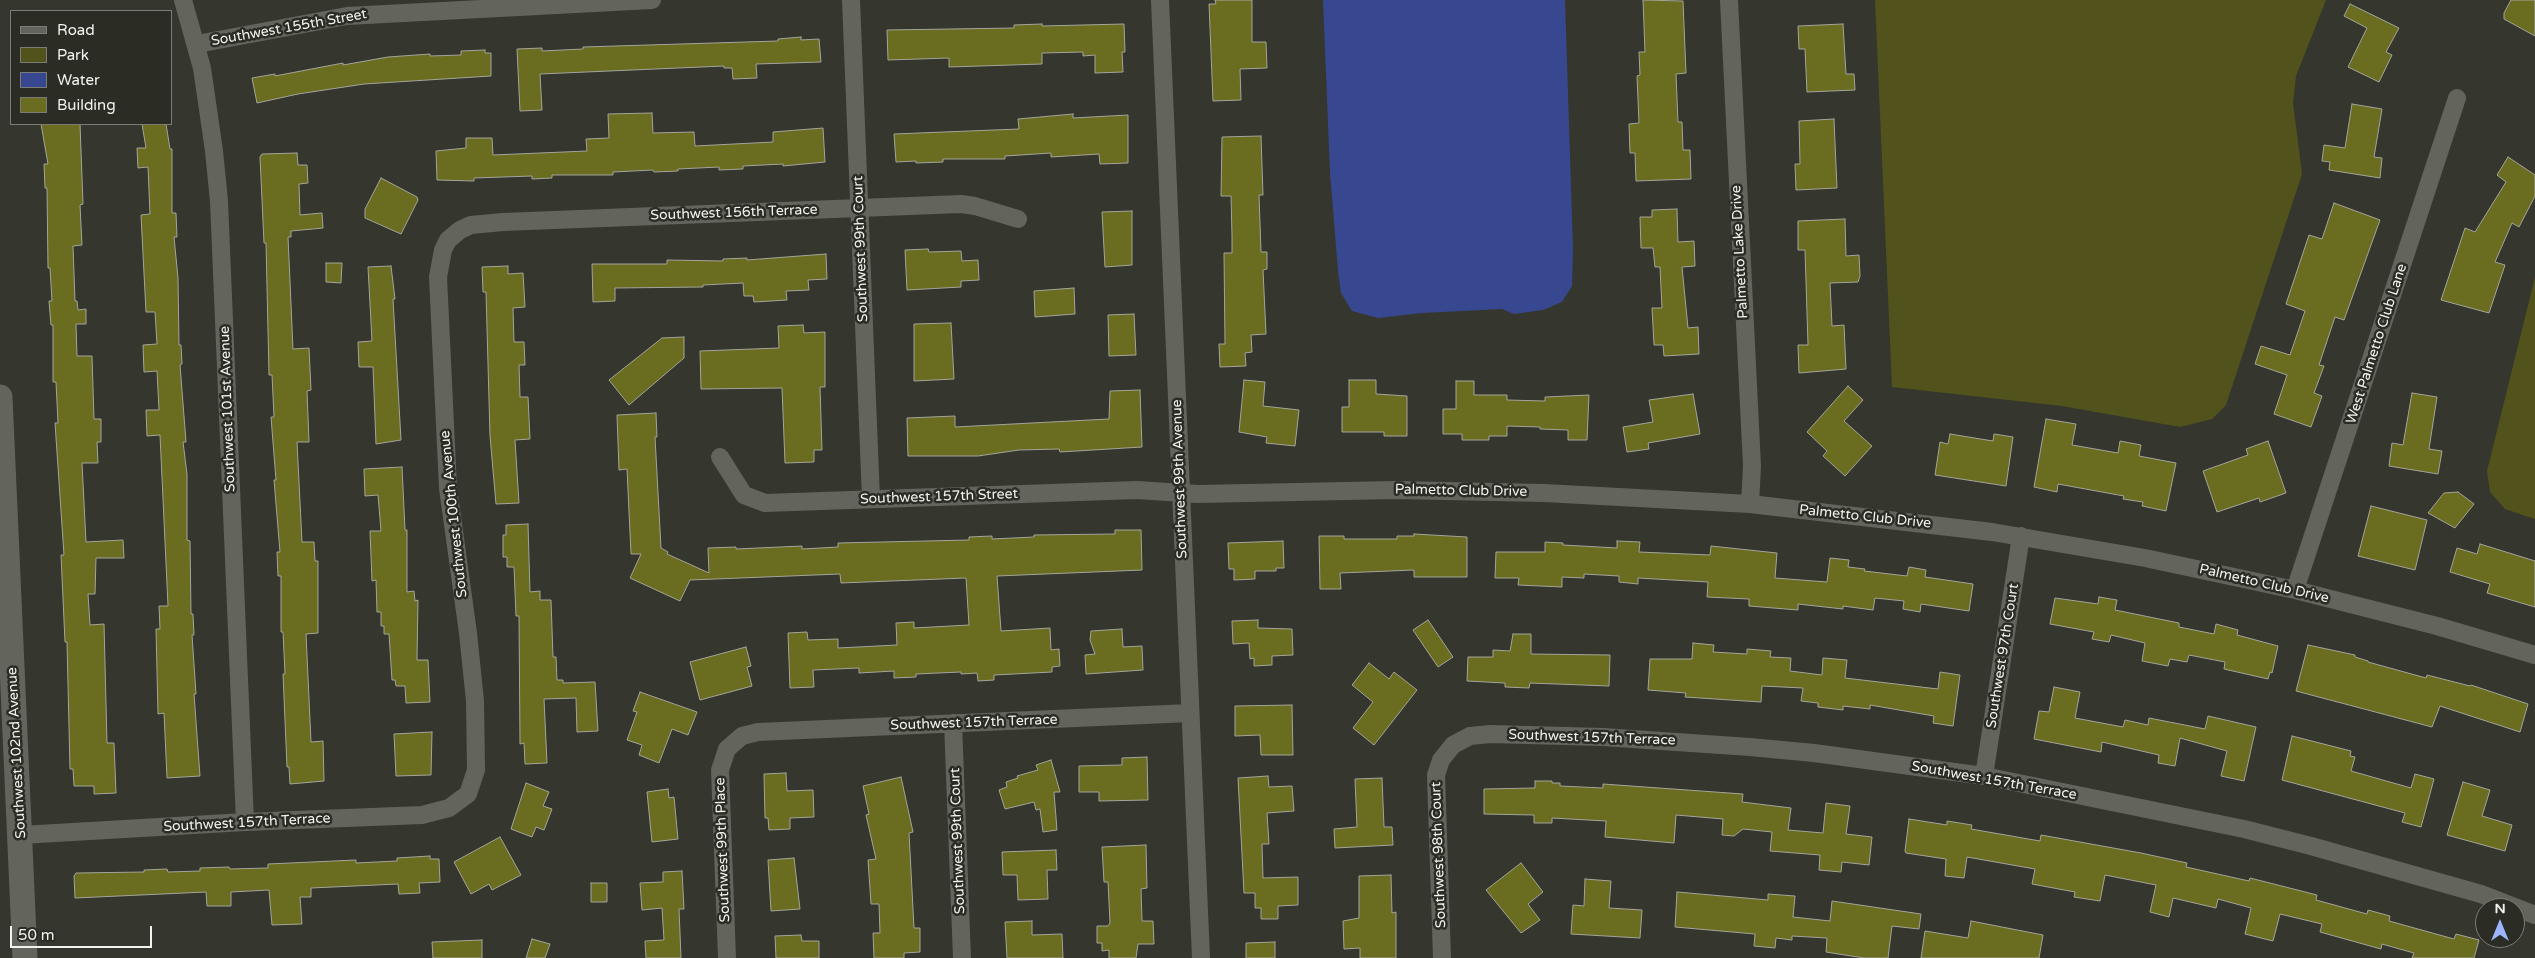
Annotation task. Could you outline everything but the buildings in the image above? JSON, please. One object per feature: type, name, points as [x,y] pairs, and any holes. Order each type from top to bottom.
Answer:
[{"type":"street","name":"Southwest 101st Avenue","points":[[183,0],[197,44],[211,123],[219,201],[244,822]]},
{"type":"street","name":"Southwest 155th Street","points":[[197,44],[347,16],[652,0]]},
{"type":"street","name":"Southwest 99th Court","points":[[851,0],[872,499]]},
{"type":"street","name":"Southwest 99th Avenue","points":[[1160,0],[1201,958]]},
{"type":"street","name":"Palmetto Lake Drive","points":[[1729,0],[1752,466],[1750,504]]},
{"type":"street","name":"West Palmetto Club Lane","points":[[2295,590],[2457,98]]},
{"type":"street","name":"Southwest 156th Terrace","points":[[452,236],[465,227],[485,223],[860,207],[961,204],[975,206],[1018,219]]},
{"type":"street","name":"Southwest 100th Avenue","points":[[452,236],[441,255],[438,277],[448,481],[475,701],[476,770],[468,794]]},
{"type":"street","name":"Southwest 102nd Avenue","points":[[0,397],[5,585],[21,835],[25,958]]},
{"type":"street","name":"Southwest 157th Street","points":[[720,457],[744,495],[758,501],[796,503],[1138,490],[1180,492]]},
{"type":"street","name":"Palmetto Club Drive","points":[[1180,492],[1459,490],[1622,496],[1750,504],[2021,536],[2144,558],[2295,590],[2436,626],[2535,655]]},
{"type":"street","name":"Southwest 97th Court","points":[[1984,776],[2021,536]]},
{"type":"street","name":"Southwest 157th Terrace","points":[[758,732],[1190,713]]},
{"type":"street","name":"Southwest 99th Court","points":[[953,724],[962,958]]},
{"type":"street","name":"Southwest 99th Place","points":[[728,958],[720,770],[724,755],[731,745],[742,736],[758,732]]},
{"type":"street","name":"Southwest 157th Terrace","points":[[1445,754],[1457,742],[1475,735],[1562,735],[1814,753],[1984,776],[2244,830],[2311,846],[2481,894],[2535,915]]},
{"type":"street","name":"Southwest 98th Court","points":[[1442,958],[1436,782],[1437,771],[1445,754]]},
{"type":"street","name":"Southwest 157th Terrace","points":[[21,835],[244,822],[429,814],[449,808],[468,794]]},
{"type":"green space","points":[[1875,0],[2326,0],[2296,76],[2293,102],[2302,174],[2226,405],[2212,419],[2180,427],[2062,406],[1892,387]]},
{"type":"green space","points":[[2535,277],[2535,519],[2505,509],[2490,492],[2487,471]]},
{"type":"water","points":[[1323,0],[1565,0],[1573,249],[1572,286],[1562,302],[1543,310],[1514,314],[1502,309],[1422,313],[1378,318],[1352,311],[1341,293],[1338,271],[1330,172]]}]
